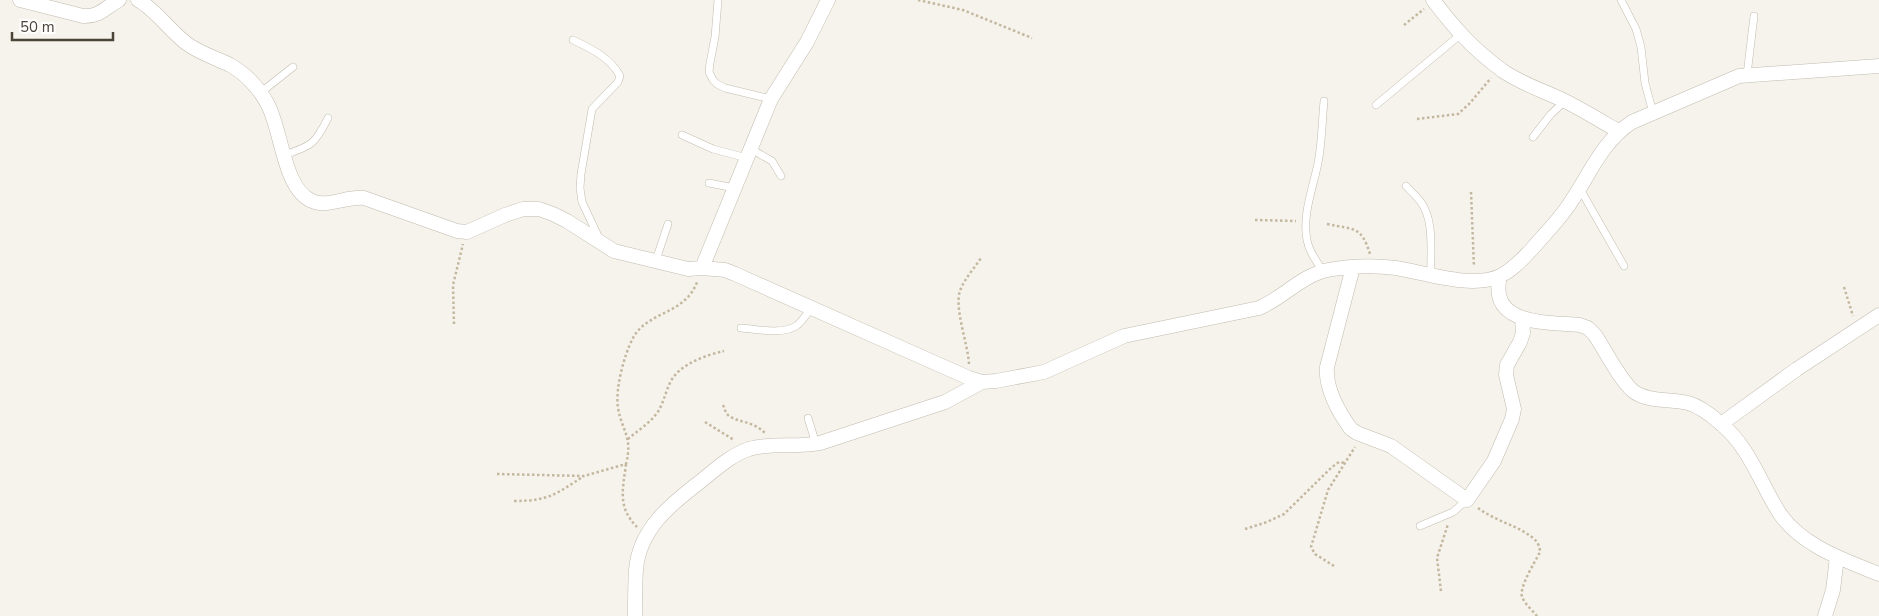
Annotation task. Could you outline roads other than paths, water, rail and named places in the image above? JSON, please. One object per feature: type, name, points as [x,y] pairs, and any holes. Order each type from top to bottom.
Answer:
[{"type":"street","points":[[20,0],[51,4],[92,16],[102,13],[119,0]]},
{"type":"street","points":[[138,0],[186,43],[232,66],[245,76],[260,93],[274,118],[291,179],[298,190],[311,201],[324,204],[353,197],[364,198],[457,231],[467,232],[523,209],[539,209],[567,221],[614,251],[688,269],[725,270],[968,378],[982,382],[1044,372],[1124,336],[1259,308],[1323,271],[1353,267],[1394,268],[1475,281],[1500,276],[1518,263],[1556,222],[1609,142],[1618,131],[1632,122],[1720,83],[1747,75],[1879,66]]},
{"type":"street","points":[[702,268],[771,99],[810,37],[828,0]]},
{"type":"street","points":[[1434,1],[1460,35],[1500,68],[1516,79],[1566,101],[1618,131]]},
{"type":"street","points":[[1353,267],[1326,377],[1328,386],[1346,423],[1351,429],[1362,435],[1391,446],[1467,500],[1494,460],[1512,419],[1514,409],[1506,375],[1508,365],[1523,333],[1522,320]]},
{"type":"street","points":[[1500,276],[1498,287],[1501,301],[1513,315],[1522,320],[1580,325],[1588,328],[1595,334],[1626,384],[1634,392],[1643,396],[1689,403],[1721,424],[1752,460],[1780,513],[1802,536],[1837,557],[1879,574]]},
{"type":"street","points":[[1721,424],[1797,369],[1879,316]]},
{"type":"street","points":[[635,616],[636,569],[640,548],[652,526],[670,505],[733,456],[748,449],[762,446],[816,444],[945,402],[982,382]]},
{"type":"street","points":[[1825,616],[1833,590],[1837,557]]},
{"type":"lane","points":[[718,0],[715,37],[709,72],[713,80],[725,88],[771,99]]},
{"type":"lane","points":[[1621,0],[1636,30],[1641,47],[1645,84],[1653,113]]},
{"type":"lane","points":[[1747,75],[1754,16]]},
{"type":"lane","points":[[1376,105],[1460,35]]},
{"type":"lane","points":[[573,40],[594,50],[618,71],[620,76],[613,87],[592,110],[581,174],[582,202],[602,244]]},
{"type":"lane","points":[[260,93],[294,68]]},
{"type":"lane","points":[[1323,271],[1311,252],[1307,240],[1306,221],[1318,161],[1324,101]]},
{"type":"lane","points":[[1533,137],[1551,114],[1566,101]]},
{"type":"lane","points":[[284,155],[308,146],[315,141],[328,118]]},
{"type":"lane","points":[[682,135],[713,149],[749,153],[772,161],[780,176]]},
{"type":"lane","points":[[709,183],[734,188]]},
{"type":"lane","points":[[1406,186],[1425,209],[1430,227],[1431,274]]},
{"type":"lane","points":[[1579,188],[1624,266]]},
{"type":"lane","points":[[656,260],[668,224]]},
{"type":"lane","points":[[742,328],[787,330],[801,322],[811,308]]},
{"type":"lane","points":[[808,418],[816,444]]},
{"type":"lane","points":[[1420,526],[1453,512],[1467,500]]}]
